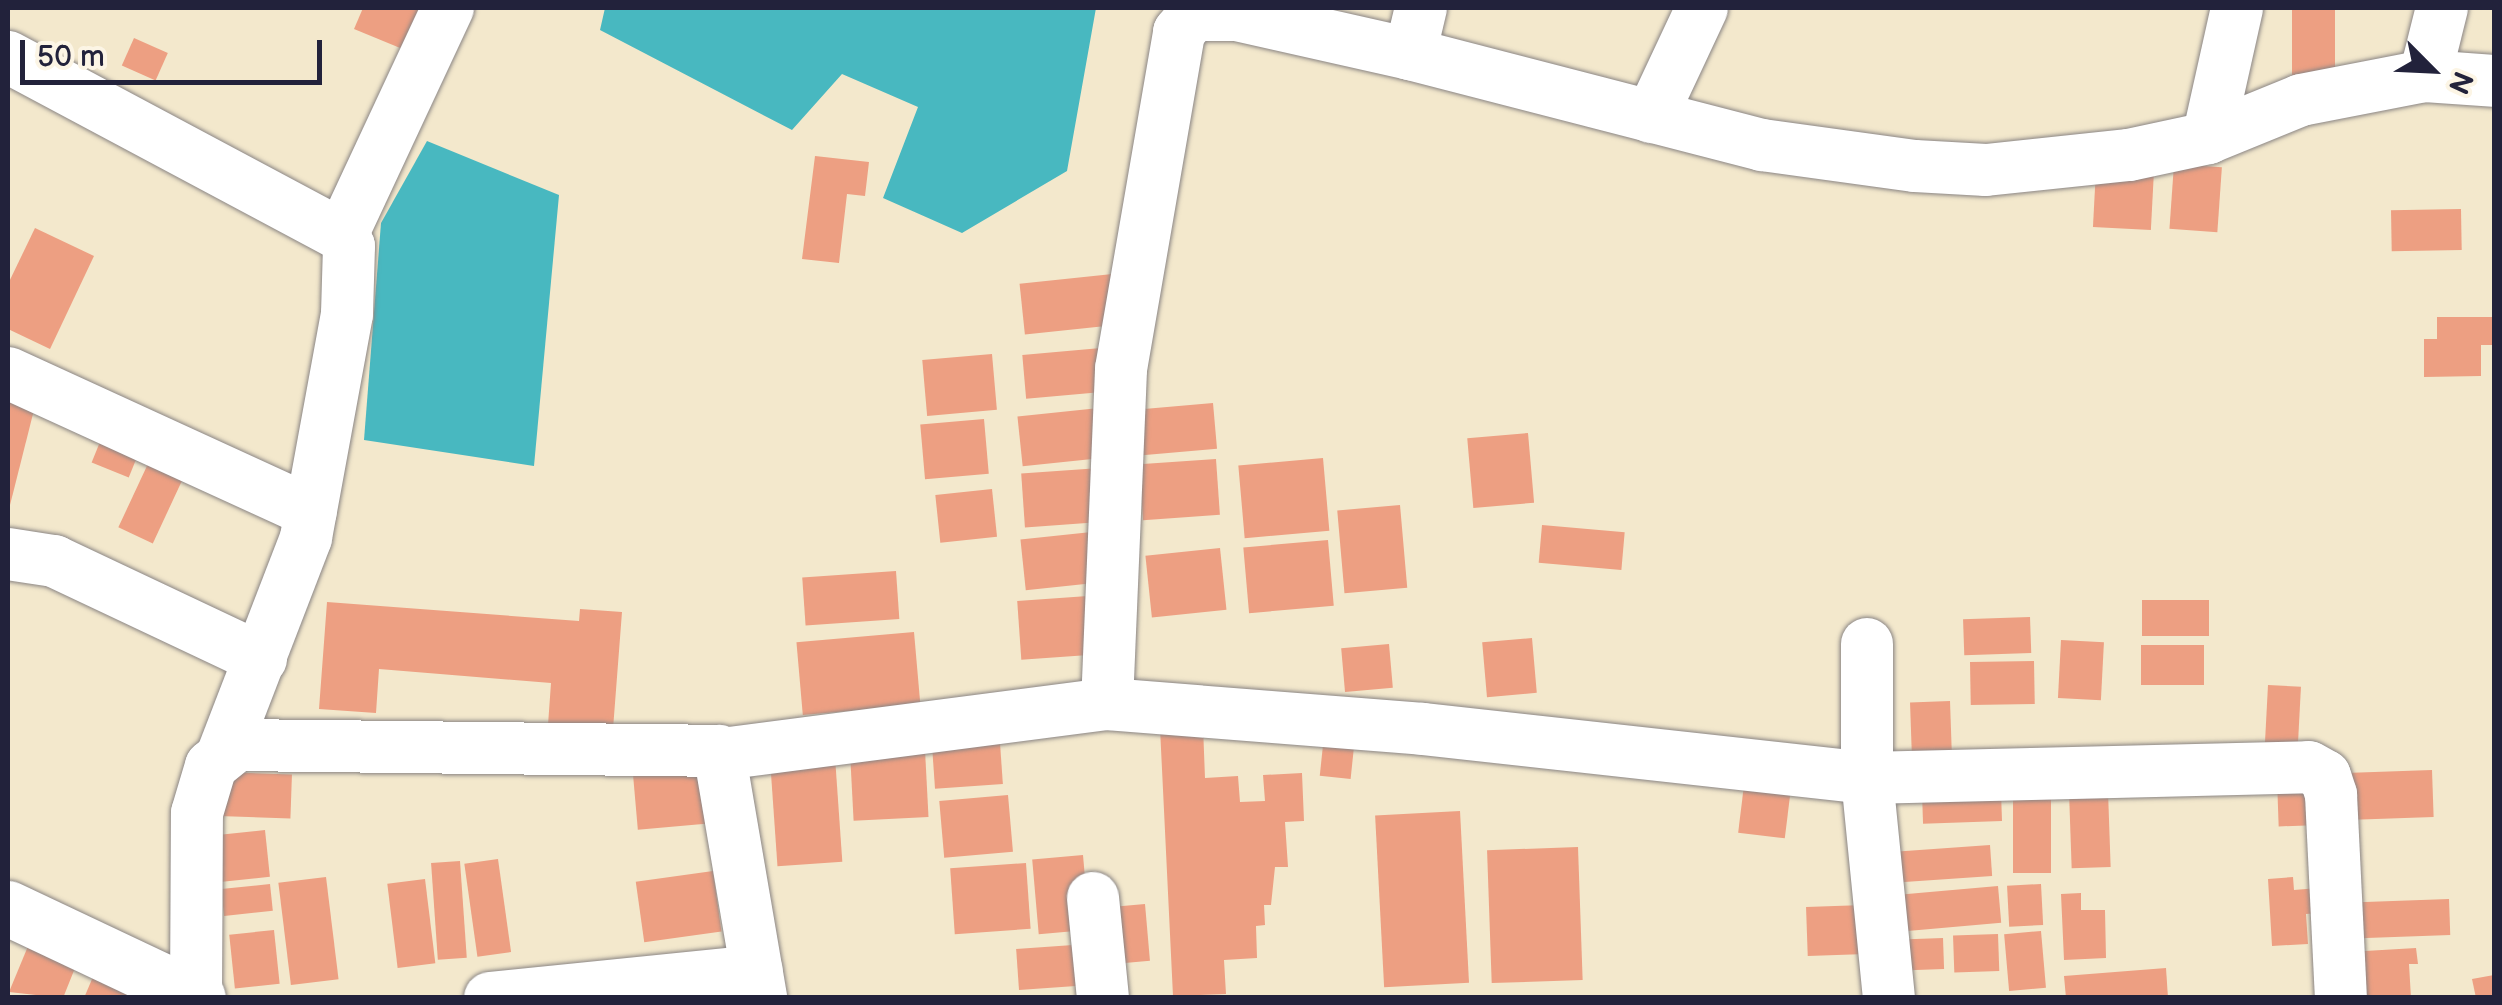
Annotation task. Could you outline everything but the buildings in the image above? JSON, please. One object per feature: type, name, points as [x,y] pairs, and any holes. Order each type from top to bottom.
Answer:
[{"type":"main road","points":[[8,908],[197,996]]},
{"type":"street","points":[[342,236],[448,8]]},
{"type":"street","points":[[1650,118],[1702,8]]},
{"type":"street","points":[[2208,138],[2237,8]]},
{"type":"street","points":[[2425,76],[2442,8]]},
{"type":"street","points":[[1108,704],[1116,410],[1176,47],[1187,19],[1238,11],[1416,31],[1650,118],[1848,162],[1986,170],[2094,160],[2208,138],[2301,100],[2425,76],[2494,81]]},
{"type":"street","points":[[8,57],[342,236],[352,260],[348,314],[311,512],[261,659],[224,750],[211,766],[197,814],[197,996]]},
{"type":"street","points":[[8,373],[311,512]]},
{"type":"street","points":[[8,554],[54,560],[261,659]]},
{"type":"street","points":[[1868,644],[1867,778],[1890,998]]},
{"type":"street","points":[[224,750],[646,747],[722,754],[1108,704],[1423,729],[1867,778],[2318,770],[2331,795],[2341,998]]},
{"type":"street","points":[[490,998],[759,984],[722,754]]},
{"type":"street","points":[[1094,898],[1103,998]]},
{"type":"water","points":[[605,8],[1096,8],[1067,171],[962,233],[883,198],[918,107],[842,74],[792,130],[600,30]]},
{"type":"water","points":[[427,141],[559,195],[534,466],[364,440],[381,223]]}]
